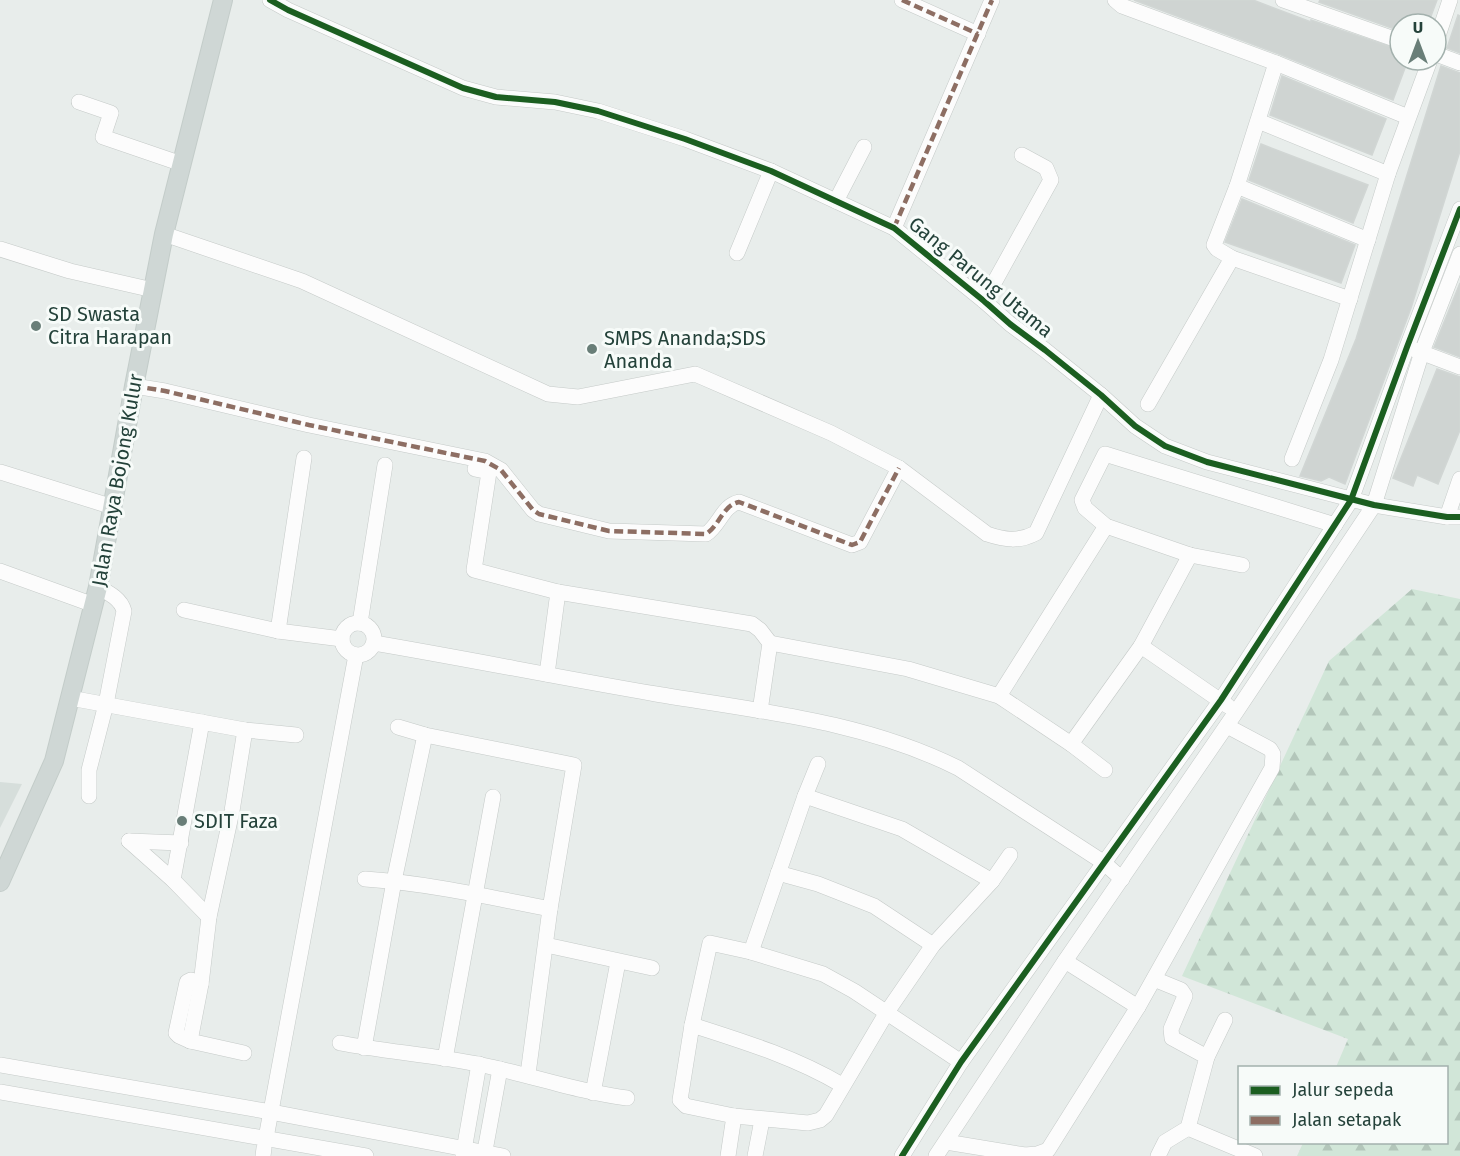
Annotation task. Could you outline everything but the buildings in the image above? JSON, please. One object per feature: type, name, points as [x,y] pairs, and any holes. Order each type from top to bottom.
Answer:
[{"type":"main road","name":"Jalan Raya Bojong Kulur","points":[[0,882],[54,761],[96,596],[164,234],[224,0]]},
{"type":"street","name":"Gang Parung Utama","points":[[270,0],[471,90],[496,97],[555,102],[598,111],[684,139],[771,171],[894,228],[1010,324],[1101,395],[1135,426],[1165,446],[1206,462],[1374,506],[1454,518]]},
{"type":"street","points":[[902,0],[978,34]]},
{"type":"street","points":[[894,228],[992,0]]},
{"type":"street","points":[[1115,0],[1122,6],[1276,63],[1408,117]]},
{"type":"street","points":[[1293,2],[1388,37]]},
{"type":"street","points":[[1276,63],[1237,186],[1214,245],[1232,258],[1350,299]]},
{"type":"street","points":[[1292,459],[1331,360],[1388,174],[1425,72]]},
{"type":"street","points":[[79,102],[111,113],[103,137],[182,164]]},
{"type":"street","points":[[1258,121],[1388,174]]},
{"type":"street","points":[[836,201],[864,147]]},
{"type":"street","points":[[984,301],[1051,180],[1047,168],[1022,155]]},
{"type":"street","points":[[737,253],[771,171]]},
{"type":"street","points":[[1237,186],[1368,240]]},
{"type":"street","points":[[902,1156],[961,1062],[1221,700],[1352,500],[1460,209]]},
{"type":"street","points":[[164,234],[302,281],[548,394],[578,397],[695,374],[831,433],[899,468],[987,534],[1003,539],[1026,538],[1036,532],[1101,395]]},
{"type":"street","points":[[0,249],[70,271],[153,290]]},
{"type":"street","points":[[936,1156],[1374,506],[1422,352],[1460,254]]},
{"type":"street","points":[[1148,404],[1232,258]]},
{"type":"street","points":[[1407,347],[1460,367]]},
{"type":"street","points":[[134,387],[165,391],[309,425],[485,461],[501,470],[533,510],[539,514],[609,531],[706,534],[712,530],[730,505],[739,502],[852,545],[857,544],[899,468]]},
{"type":"street","points":[[1242,565],[1190,555],[1106,526],[1085,508],[1082,500],[1105,454],[1335,525]]},
{"type":"street","points":[[278,631],[304,458]]},
{"type":"street","points":[[436,461],[489,472],[474,570],[558,592],[752,624],[770,643],[908,669],[999,696],[1071,744],[1105,770]]},
{"type":"street","points":[[360,623],[385,465]]},
{"type":"street","points":[[0,472],[113,507]]},
{"type":"street","points":[[1454,518],[1460,479]]},
{"type":"street","points":[[999,696],[1106,526]]},
{"type":"street","points":[[1071,744],[1141,646],[1190,555]]},
{"type":"street","points":[[0,571],[96,596],[109,592],[122,604],[124,611],[106,704],[89,771],[89,796]]},
{"type":"street","points":[[547,674],[558,592]]},
{"type":"street","points":[[184,610],[278,631],[342,639]]},
{"type":"street","points":[[360,623],[372,630],[374,643],[370,650],[356,655],[346,650],[342,639],[343,632],[348,627],[360,623]]},
{"type":"street","points":[[374,643],[811,718],[934,755],[989,786],[1103,862],[1122,879]]},
{"type":"street","points":[[760,711],[770,643]]},
{"type":"street","points":[[1141,646],[1236,712]]},
{"type":"street","points":[[264,1147],[356,655]]},
{"type":"street","points":[[70,698],[202,722],[296,735]]},
{"type":"street","points":[[173,879],[202,722]]},
{"type":"street","points":[[946,1142],[1025,1155],[1048,1150],[1138,1007],[1272,768],[1273,754],[1270,749],[1227,726]]},
{"type":"street","points":[[398,727],[425,735],[574,765],[550,909],[528,1074]]},
{"type":"street","points":[[244,1053],[190,1041],[176,1032],[187,982],[191,980],[201,984],[209,916],[232,812],[245,729]]},
{"type":"street","points":[[364,1048],[394,881],[425,735]]},
{"type":"street","points":[[751,951],[818,764]]},
{"type":"street","points":[[805,796],[902,829],[992,881]]},
{"type":"street","points":[[445,1059],[493,797]]},
{"type":"street","points":[[181,843],[129,841],[173,879],[209,916]]},
{"type":"street","points":[[961,1062],[887,1012],[823,974],[751,951],[710,943],[692,1025],[680,1100],[686,1106],[734,1116],[808,1123],[820,1120],[826,1115],[887,1012],[933,945],[992,881],[1010,855]]},
{"type":"street","points":[[778,873],[818,884],[874,906],[933,945]]},
{"type":"street","points":[[365,879],[394,881],[475,894],[550,909]]},
{"type":"street","points":[[546,945],[652,968]]},
{"type":"street","points":[[592,1093],[618,962]]},
{"type":"street","points":[[1065,962],[1138,1007]]},
{"type":"street","points":[[1154,979],[1181,990],[1185,996],[1171,1029],[1172,1038],[1207,1057]]},
{"type":"street","points":[[1158,1156],[1165,1142],[1188,1128],[1207,1057],[1226,1020]]},
{"type":"street","points":[[692,1025],[774,1052],[809,1066],[842,1085]]},
{"type":"street","points":[[340,1043],[479,1064],[528,1074],[592,1093],[627,1098]]},
{"type":"street","points":[[464,1152],[479,1064]]},
{"type":"street","points":[[0,1065],[271,1112],[464,1152],[502,1156]]},
{"type":"street","points":[[484,1154],[500,1069]]},
{"type":"street","points":[[0,1092],[264,1147],[366,1156]]},
{"type":"street","points":[[728,1156],[734,1116]]},
{"type":"street","points":[[755,1156],[762,1120]]},
{"type":"street","points":[[1188,1128],[1255,1156]]},
{"type":"shaded area","points":[[0,782],[22,784],[0,828]]},
{"type":"green space","points":[[1412,589],[1460,599],[1460,1156],[1297,1156],[1303,1144],[1448,1144],[1448,1066],[1336,1066],[1348,1039],[1182,976],[1329,661]]},
{"type":"marked path","points":[[902,0],[978,34]]},
{"type":"marked path","points":[[894,228],[992,0]]},
{"type":"marked path","points":[[134,386],[485,461],[501,470],[533,510],[539,514],[609,531],[706,534],[729,507],[739,502],[852,545],[860,542],[899,468]]},
{"type":"cycle path","points":[[270,0],[463,88],[496,97],[555,102],[598,111],[685,139],[771,171],[894,228],[1010,324],[1101,395],[1135,426],[1165,446],[1207,462],[1374,505],[1460,517]]},
{"type":"cycle path","points":[[902,1156],[961,1062],[1221,700],[1351,500],[1460,209]]},
{"type":"place","name":"SD Swasta Citra Harapan","points":[[36,326]]},
{"type":"place","name":"SMPS Ananda;SDS Ananda","points":[[592,349]]},
{"type":"place","name":"SDIT Faza","points":[[182,821]]}]
